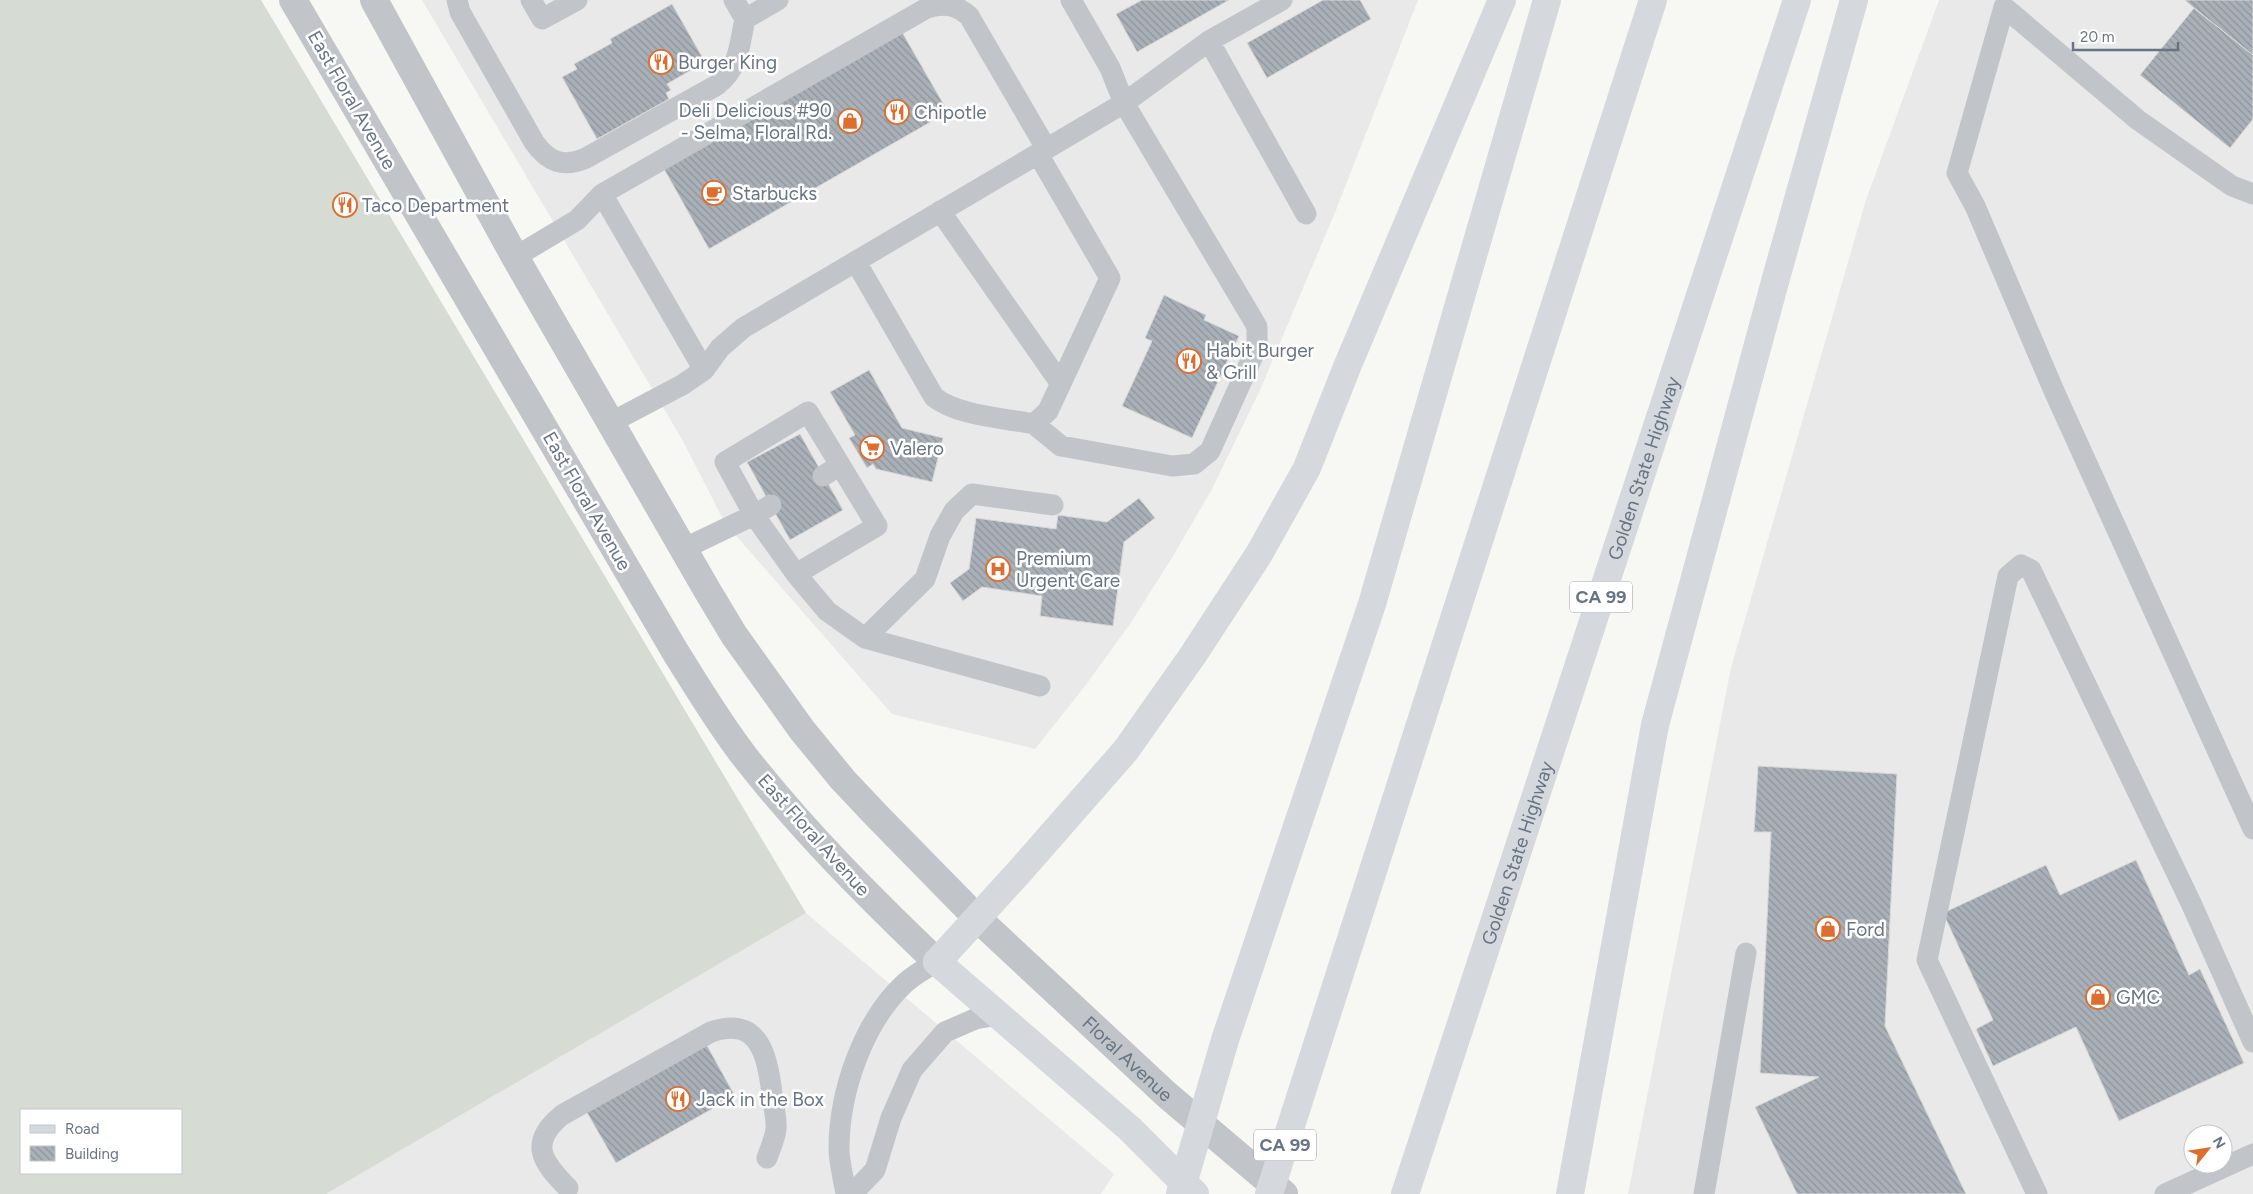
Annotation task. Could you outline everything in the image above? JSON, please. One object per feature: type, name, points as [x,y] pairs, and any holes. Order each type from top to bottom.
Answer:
[{"type":"main road","points":[[1195,1194],[1130,1129],[937,962],[1126,750],[1193,655],[1259,554],[1307,468],[1347,367],[1502,0]]},
{"type":"main road","points":[[1180,1194],[1225,1040],[1372,604],[1547,0]]},
{"type":"main road","name":"CA 99","points":[[1269,1194],[1653,0]]},
{"type":"main road","name":"Golden State Highway","points":[[1405,1194],[1797,0]]},
{"type":"main road","points":[[1570,1194],[1654,725],[1854,0]]},
{"type":"street","name":"East Floral Avenue","points":[[293,0],[676,653],[714,713],[744,756],[823,848],[937,962]]},
{"type":"street","points":[[374,0],[515,256],[734,635],[802,730],[842,780],[976,917]]},
{"type":"street","name":"Floral Avenue","points":[[976,917],[1167,1095],[1284,1194]]},
{"type":"lane","points":[[457,0],[460,12],[534,142],[541,152],[558,163],[569,164],[586,158],[718,85],[729,76],[734,68],[745,19],[734,0]]},
{"type":"lane","points":[[531,0],[542,19],[577,0]]},
{"type":"lane","points":[[745,19],[778,0]]},
{"type":"lane","points":[[856,262],[934,397],[944,405],[1034,424],[1061,446],[1172,466],[1194,464],[1210,451],[1257,347],[1257,328],[1124,103],[1110,68],[1071,0]]},
{"type":"lane","points":[[610,423],[682,385],[704,370],[720,348],[743,328],[1124,103],[1209,42],[1282,0]]},
{"type":"lane","points":[[2253,194],[2232,186],[2138,120],[2005,4],[1957,173],[1975,206],[2054,391],[2253,829]]},
{"type":"lane","points":[[515,256],[577,220],[602,194],[927,8],[936,5],[953,6],[968,16],[1110,278],[1048,411],[1034,424]]},
{"type":"lane","points":[[1209,42],[1306,214]]},
{"type":"lane","points":[[602,194],[704,370]]},
{"type":"lane","points":[[940,211],[1061,384]]},
{"type":"lane","points":[[796,574],[877,526],[831,470],[808,412],[725,462],[762,510],[796,574],[827,611],[866,638],[1040,686]]},
{"type":"lane","points":[[866,638],[925,578],[940,536],[954,511],[972,494],[1053,505]]},
{"type":"lane","points":[[683,549],[762,510]]},
{"type":"lane","points":[[2037,1194],[1927,960],[2008,576],[2021,565],[2031,570],[2191,903],[2253,1042]]},
{"type":"lane","points":[[1704,1194],[1746,953]]},
{"type":"lane","points":[[846,1194],[839,1150],[840,1141],[849,1083],[863,1042],[878,1014],[894,994],[907,982],[937,962]]},
{"type":"lane","points":[[852,1194],[874,1170],[892,1118],[912,1070],[945,1032],[975,1019],[998,1015]]},
{"type":"lane","points":[[568,1188],[550,1170],[544,1160],[542,1142],[551,1124],[570,1110],[720,1028],[740,1030],[750,1034],[759,1042],[764,1051],[768,1064],[776,1128],[767,1158]]},
{"type":"lane","points":[[2166,1194],[2253,1154]]},
{"type":"shaded area","points":[[0,0],[261,0],[806,913],[326,1194],[0,1194]]},
{"type":"shaded area","points":[[422,0],[1418,0],[1336,210],[1260,390],[1212,489],[1130,624],[1085,686],[1035,749],[892,714],[725,523],[683,441]]},
{"type":"shaded area","points":[[1939,0],[2253,0],[2253,1194],[1628,1194],[1731,668],[1866,200]]},
{"type":"shaded area","points":[[806,913],[1114,1174],[1101,1194],[326,1194]]},
{"type":"building","points":[[1142,0],[1229,0],[1137,52],[1116,14]]},
{"type":"building","points":[[1323,0],[1360,0],[1371,19],[1267,78],[1247,43]]},
{"type":"building","points":[[2185,0],[2253,0],[2253,55],[2194,8]]},
{"type":"building","points":[[672,4],[705,62],[667,84],[671,90],[666,93],[669,99],[597,139],[562,77],[577,69],[574,64],[612,43],[610,39]]},
{"type":"building","points":[[2194,8],[2253,55],[2253,119],[2230,148],[2140,75]]},
{"type":"building","points":[[902,32],[948,112],[709,249],[664,169]]},
{"type":"building","points":[[1164,295],[1206,315],[1204,320],[1239,336],[1192,438],[1122,406],[1152,341],[1145,338]]},
{"type":"building","points":[[869,370],[902,428],[943,438],[932,482],[876,469],[873,464],[867,468],[849,438],[855,435],[830,392]]},
{"type":"building","points":[[800,434],[843,510],[790,540],[747,462]]},
{"type":"building","points":[[1139,498],[1155,518],[1124,542],[1113,626],[1040,616],[1042,596],[982,587],[963,601],[950,583],[969,569],[976,518],[1056,529],[1058,515],[1107,522]]},
{"type":"building","name":"Ford","points":[[1758,766],[1897,774],[1885,1026],[1966,1194],[1797,1194],[1755,1107],[1819,1077],[1760,1073],[1771,832],[1754,832]]},
{"type":"building","name":"GMC","points":[[2136,860],[2189,975],[2200,969],[2244,1063],[2119,1121],[2076,1027],[1993,1066],[1976,1029],[1993,1020],[1943,913],[2046,865],[2060,895]]},
{"type":"building","points":[[705,1042],[735,1096],[616,1163],[585,1109]]},
{"type":"place","name":"Burger King","points":[[661,62]]},
{"type":"place","name":"Chipotle","points":[[897,112]]},
{"type":"place","name":"Deli Delicious #90 - Selma, Floral Rd.","points":[[850,121]]},
{"type":"place","name":"Starbucks","points":[[714,193]]},
{"type":"place","name":"Taco Department","points":[[345,205]]},
{"type":"place","name":"Habit Burger & Grill","points":[[1189,361]]},
{"type":"place","name":"Valero","points":[[872,448]]},
{"type":"place","name":"Premium Urgent Care","points":[[998,569]]},
{"type":"place","name":"Ford","points":[[1828,929]]},
{"type":"place","name":"GMC","points":[[2098,997]]},
{"type":"place","name":"Jack in the Box","points":[[678,1099]]}]
